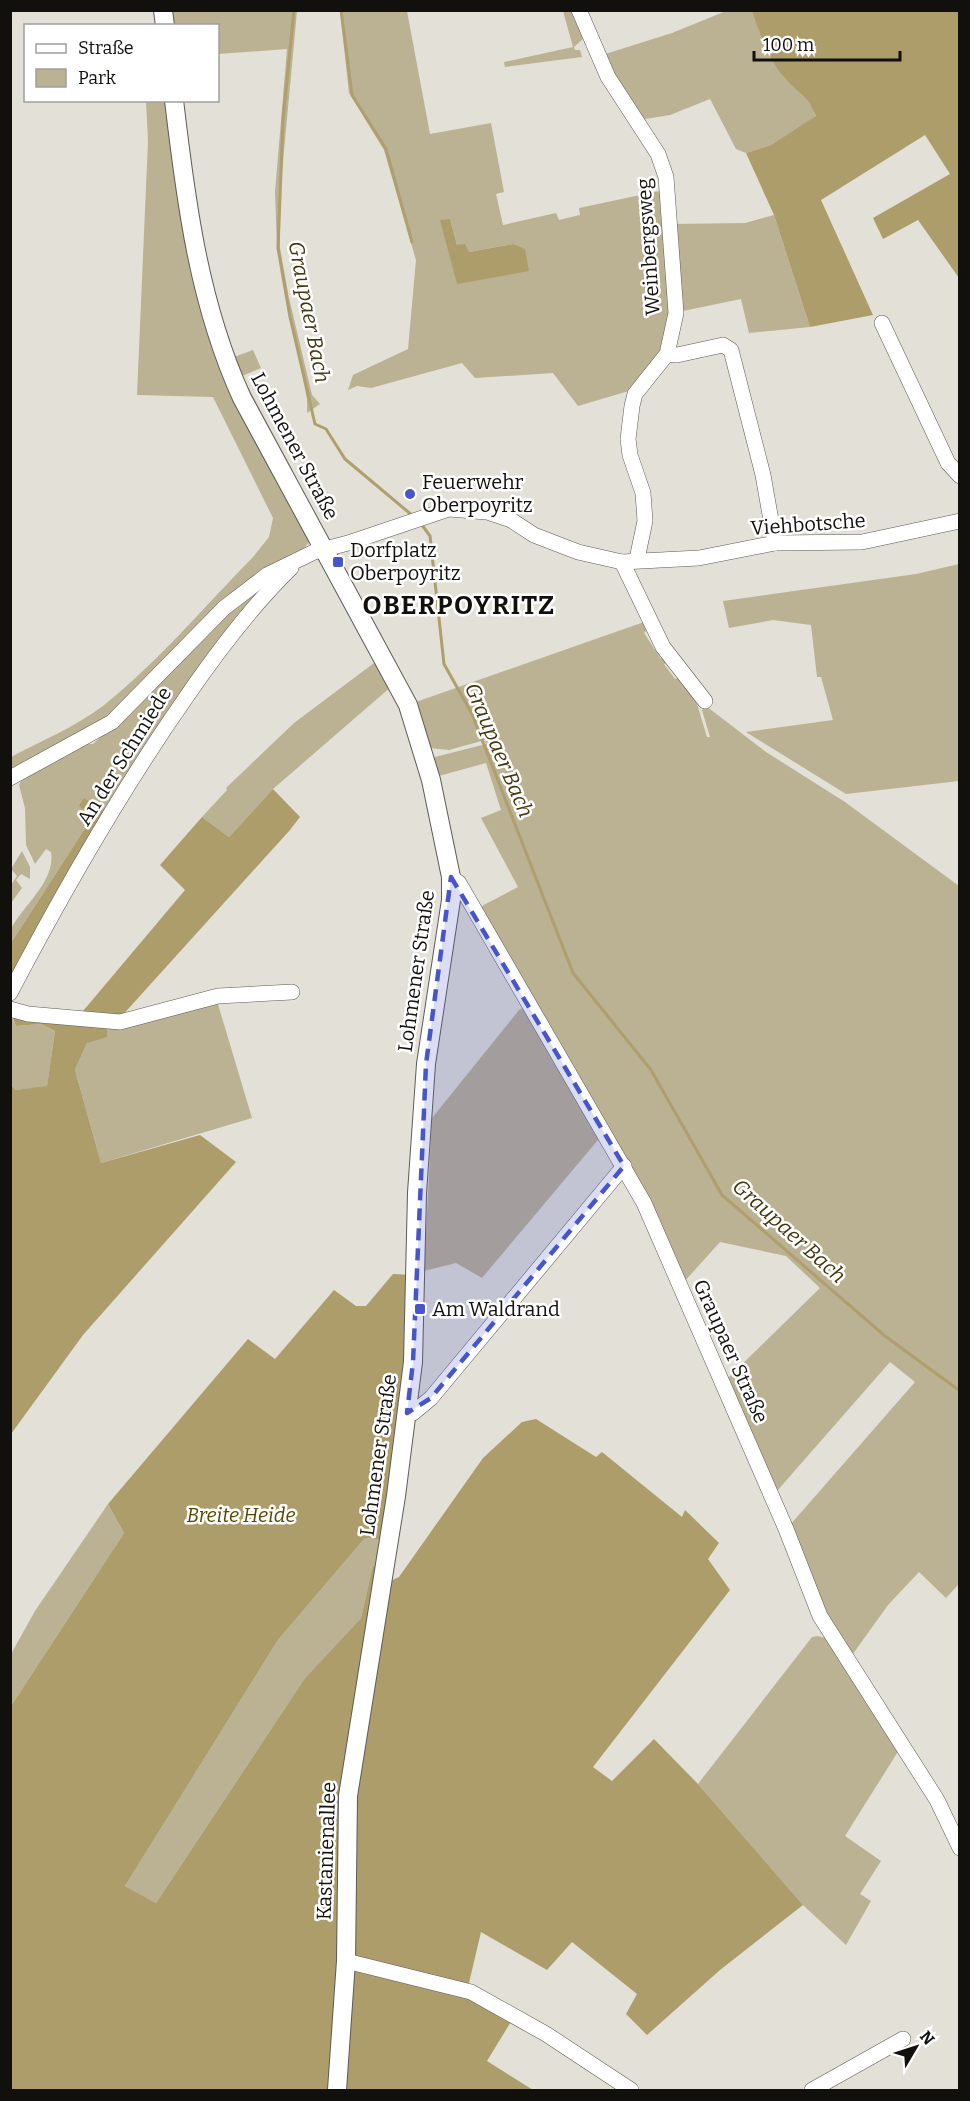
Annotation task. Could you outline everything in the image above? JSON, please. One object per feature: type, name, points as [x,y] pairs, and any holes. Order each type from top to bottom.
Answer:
[{"type":"main road","name":"Lohmener Straße","points":[[174,102],[192,239],[222,354],[242,398],[408,705],[431,780],[451,877],[451,900],[426,1064],[417,1193],[413,1362],[377,1614]]},
{"type":"main road","name":"Kastanienallee","points":[[338,2091],[346,1961],[348,1796],[377,1614]]},
{"type":"street","name":"Weinbergsweg","points":[[579,10],[592,44],[625,106],[658,154],[666,177],[676,313],[667,354],[635,394],[632,406],[628,439],[630,455],[643,493],[645,521],[630,561]]},
{"type":"street","points":[[882,323],[948,463],[960,476]]},
{"type":"street","points":[[667,354],[677,355],[723,345],[731,350],[763,475],[775,543]]},
{"type":"street","name":"Viehbotsche","points":[[10,778],[112,722],[247,588],[325,549],[449,509],[487,513],[511,520],[534,535],[578,552],[630,561],[699,558],[775,543],[862,542],[960,521]]},
{"type":"street","name":"An der Schmiede","points":[[10,993],[47,923],[163,730],[238,625],[300,560]]},
{"type":"street","points":[[630,561],[663,647],[705,701]]},
{"type":"street","name":"Graupaer Straße","points":[[451,877],[459,883],[644,1203],[735,1411],[820,1616],[937,1800],[960,1848]]},
{"type":"street","points":[[10,1009],[28,1014],[120,1022],[218,996],[292,992]]},
{"type":"street","points":[[407,1413],[412,1413],[431,1398],[624,1166]]},
{"type":"street","points":[[346,1961],[471,1992],[546,2034],[631,2091]]},
{"type":"street","points":[[812,2091],[903,2039]]},
{"type":"highlighted area","points":[[451,877],[624,1166],[431,1398],[407,1413],[413,1362],[426,1064]]},
{"type":"green space","points":[[168,11],[297,11],[280,194],[280,248],[289,298],[312,395],[320,404],[307,413],[307,399],[277,248],[275,192],[287,49],[219,54],[219,24],[170,24]]},
{"type":"green space","points":[[340,11],[407,11],[430,134],[491,123],[504,192],[496,194],[503,225],[556,213],[559,220],[580,215],[579,208],[664,190],[673,312],[662,353],[632,390],[578,406],[553,373],[475,378],[462,363],[371,388],[357,386],[348,390],[353,375],[408,349],[416,260],[384,150],[349,93]],"holes":[[[450,219],[457,245],[469,252],[513,244],[457,284]]]},
{"type":"green space","points":[[563,11],[574,11],[584,38],[574,47],[575,50],[580,50],[582,57],[505,67],[504,62],[573,47]]},
{"type":"green space","points":[[726,11],[752,11],[785,78],[810,100],[816,117],[771,145],[746,153],[736,149],[710,99],[670,115],[639,120],[599,56],[672,33]]},
{"type":"green space","points":[[752,11],[959,11],[959,278],[918,220],[883,239],[873,218],[950,174],[925,135],[821,200],[873,315],[810,327],[774,215],[746,153],[771,145],[816,116],[806,98],[789,83],[773,62]]},
{"type":"green space","points":[[146,102],[169,102],[188,247],[311,540],[300,553],[264,573],[121,710],[11,773],[11,757],[92,714],[142,672],[253,557],[269,537],[273,518],[213,397],[137,395],[148,141]]},
{"type":"green space","points":[[774,215],[810,327],[749,333],[741,299],[678,312],[673,224],[745,223]]},
{"type":"green space","points":[[450,219],[457,245],[465,244],[469,252],[513,244],[525,249],[529,271],[457,284],[440,220]]},
{"type":"green space","points":[[221,312],[234,357],[253,350],[261,368],[242,376],[293,471],[288,472],[238,377],[242,375],[239,368],[234,369],[216,313]]},
{"type":"green space","points":[[959,564],[959,781],[846,794],[746,732],[833,720],[821,677],[817,677],[811,625],[773,620],[729,628],[723,601],[916,574]]},
{"type":"green space","points":[[270,582],[239,613],[214,645],[216,649],[109,812],[84,798],[93,816],[11,943],[11,929],[44,883],[51,863],[51,852],[46,849],[35,864],[26,845],[25,808],[19,785],[24,775],[86,744],[93,744],[127,713],[226,609]]},
{"type":"green space","points":[[644,622],[649,628],[644,633],[661,659],[665,654],[671,661],[664,664],[675,679],[682,677],[693,691],[707,737],[710,737],[702,710],[706,706],[766,752],[845,802],[959,886],[959,1584],[946,1598],[919,1572],[888,1605],[850,1658],[826,1616],[790,1525],[915,1382],[890,1362],[777,1491],[725,1381],[820,1288],[786,1256],[720,1242],[683,1283],[478,908],[518,887],[481,818],[501,810],[486,763],[435,777],[432,761],[435,757],[486,744],[485,740],[449,750],[429,748],[413,703]]},
{"type":"green space","points":[[378,660],[392,686],[273,789],[229,837],[202,817],[227,790],[226,788],[294,723]]},
{"type":"green space","points":[[273,789],[300,817],[290,830],[120,1018],[78,1017],[185,890],[160,865],[202,817],[229,837]]},
{"type":"green space","points":[[84,798],[109,812],[11,986],[11,943],[93,816],[79,806]]},
{"type":"green space","points":[[22,851],[30,867],[30,879],[21,874],[16,880],[22,888],[11,903],[11,885],[17,876],[11,869]]},
{"type":"green space","points":[[217,1001],[252,1118],[101,1163],[75,1070],[87,1043],[107,1025]]},
{"type":"green space","points":[[523,1008],[603,1134],[482,1278],[456,1263],[424,1271],[432,1118],[519,1010]]},
{"type":"green space","points":[[10,1013],[16,1026],[41,1024],[55,1031],[47,1087],[16,1090],[11,1085]]},
{"type":"green space","points":[[11,1013],[107,1025],[107,1037],[87,1043],[75,1070],[101,1163],[200,1135],[236,1162],[83,1335],[11,1434],[11,1085],[16,1090],[47,1086],[55,1031],[41,1024],[16,1026]]},
{"type":"green space","name":"Breite Heide","points":[[393,1274],[412,1275],[409,1361],[384,1540],[365,1538],[278,1640],[125,1886],[156,1903],[305,1678],[361,1618],[373,1566],[379,1567],[341,1884],[333,2090],[11,2090],[11,1706],[124,1533],[108,1504],[248,1339],[275,1359],[334,1290],[356,1306],[366,1306]]},
{"type":"green space","points":[[536,1419],[596,1457],[602,1452],[682,1517],[685,1510],[719,1543],[708,1559],[730,1590],[593,1767],[612,1781],[654,1739],[698,1784],[803,1905],[720,1970],[647,2035],[626,2014],[637,1994],[572,1942],[547,1970],[481,1932],[468,1987],[350,1956],[350,1837],[386,1583],[399,1577],[483,1458],[522,1422]]},
{"type":"green space","points":[[108,1504],[124,1533],[11,1706],[11,1654],[35,1611]]},
{"type":"green space","points":[[365,1538],[384,1540],[379,1567],[373,1567],[361,1618],[305,1678],[156,1903],[125,1886],[278,1640]]},
{"type":"green space","points":[[812,1637],[826,1638],[899,1750],[845,1836],[881,1861],[860,1894],[871,1901],[846,1945],[803,1905],[698,1784]]},
{"type":"green space","points":[[350,1965],[466,1994],[512,2020],[487,2061],[533,2090],[342,2090]]},
{"type":"waterway","name":"Graupaer Bach","points":[[294,10],[283,120],[278,248],[290,317],[315,424],[326,429],[345,459],[413,516]]},
{"type":"waterway","points":[[341,10],[352,95],[386,149],[412,242]]},
{"type":"waterway","name":"Graupaer Bach","points":[[422,525],[430,536],[444,664],[472,714],[573,973],[651,1070],[722,1195],[885,1336],[960,1391]]},
{"type":"place","name":"Feuerwehr Oberpoyritz","points":[[410,494]]},
{"type":"place","name":"Dorfplatz Oberpoyritz","points":[[338,562]]},
{"type":"place","name":"Am Waldrand","points":[[420,1309]]},
{"type":"district","name":"OBERPOYRITZ","points":[[459,605]]}]
